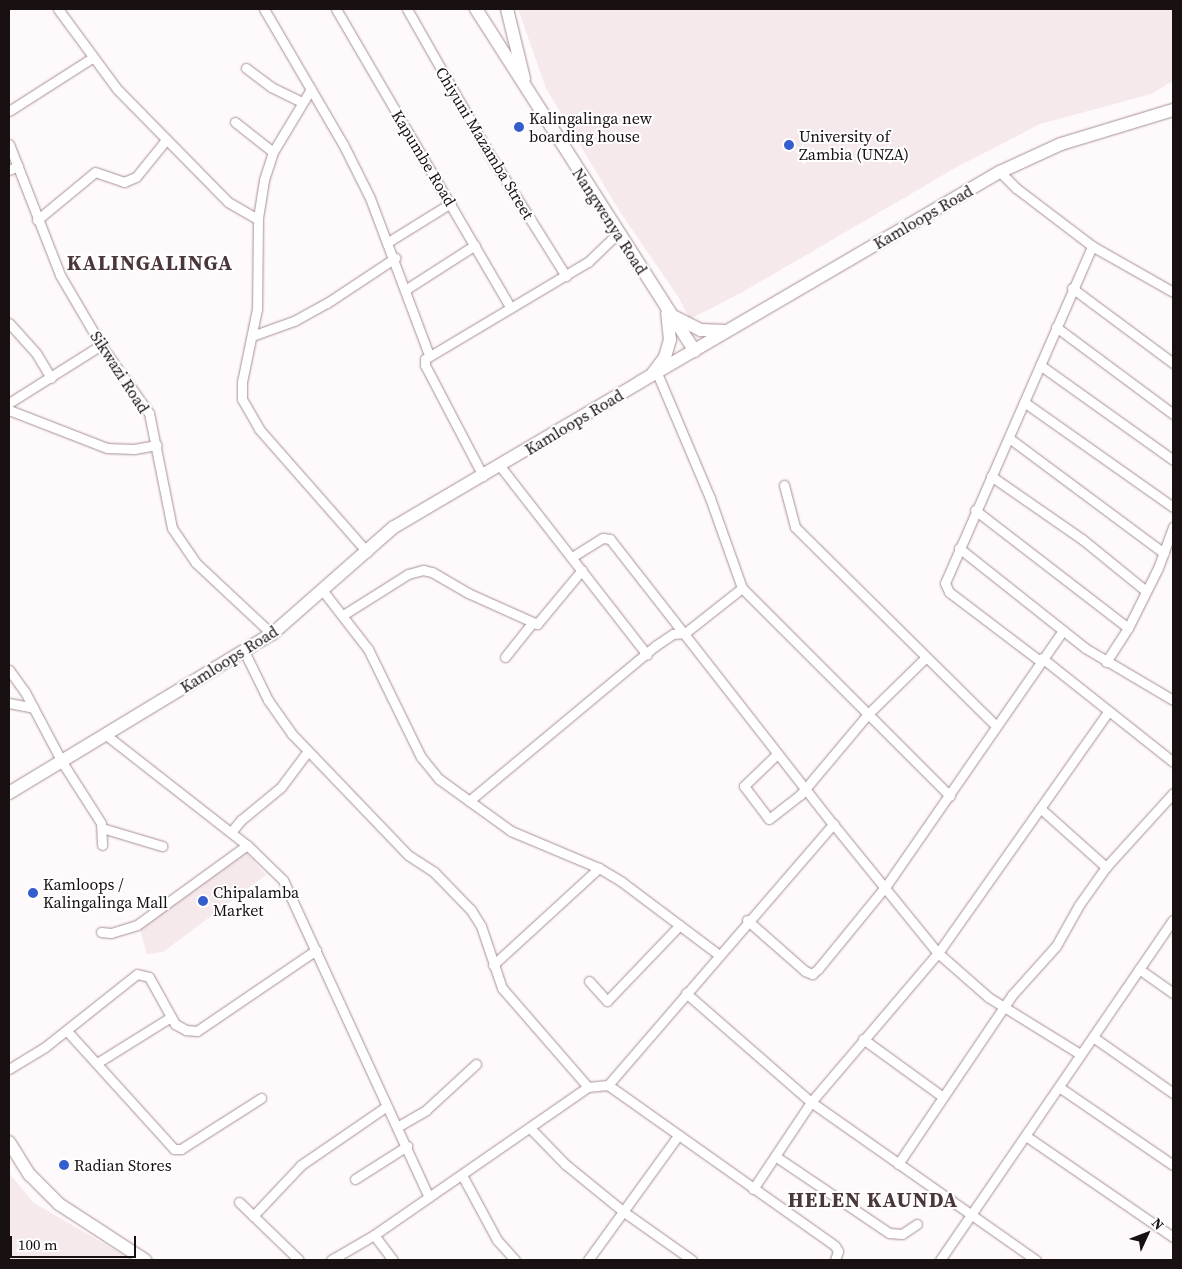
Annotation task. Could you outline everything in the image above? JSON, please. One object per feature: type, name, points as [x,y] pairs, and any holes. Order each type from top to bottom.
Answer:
[{"type":"main road","name":"Nangwenya Road","points":[[476,9],[695,351]]},
{"type":"main road","name":"Nangwenya Road","points":[[507,9],[527,90]]},
{"type":"main road","name":"Kamloops Road","points":[[9,793],[272,634],[394,527],[640,382],[1000,172],[1061,144],[1173,110]]},
{"type":"main road","points":[[665,306],[687,325],[701,330],[730,330]]},
{"type":"main road","points":[[640,382],[660,364],[670,340],[670,323],[665,306]]},
{"type":"main road","points":[[9,1142],[30,1175],[59,1204],[145,1260]]},
{"type":"street","points":[[58,9],[92,58],[117,89],[228,202],[258,219]]},
{"type":"street","points":[[264,9],[343,144],[395,258],[430,355]]},
{"type":"street","name":"Kapumbe Road","points":[[336,9],[511,308]]},
{"type":"street","name":"Chiyuni Mazamba Street","points":[[407,9],[490,155],[566,276]]},
{"type":"street","points":[[9,112],[92,58]]},
{"type":"street","points":[[246,68],[271,87],[302,102]]},
{"type":"street","points":[[311,90],[273,152],[258,219],[257,309],[242,382],[242,399],[248,413],[367,552]]},
{"type":"street","points":[[235,122],[273,152]]},
{"type":"street","points":[[37,220],[95,172],[102,171],[124,182],[136,177],[166,140]]},
{"type":"street","name":"Sikwazi Road","points":[[9,144],[60,275],[101,345],[143,402],[157,445],[166,512],[181,544],[235,602],[272,634]]},
{"type":"street","points":[[9,170],[18,166]]},
{"type":"street","points":[[1000,172],[1016,188],[1092,246],[1173,292]]},
{"type":"street","points":[[388,242],[451,203]]},
{"type":"street","points":[[483,476],[424,365],[430,355],[588,262],[618,233]]},
{"type":"street","points":[[405,290],[475,245]]},
{"type":"street","points":[[1092,246],[1072,288],[1009,438],[975,510],[945,583],[946,590],[1041,660],[1173,762]]},
{"type":"street","points":[[252,336],[310,312],[395,258]]},
{"type":"street","points":[[1072,288],[1173,363]]},
{"type":"street","points":[[9,323],[36,353],[51,378]]},
{"type":"street","points":[[1056,327],[1173,414]]},
{"type":"street","points":[[9,403],[101,345]]},
{"type":"street","points":[[1040,365],[1173,460]]},
{"type":"street","points":[[658,373],[710,498],[742,588],[950,796]]},
{"type":"street","points":[[1024,402],[1173,507]]},
{"type":"street","points":[[9,410],[106,448],[134,449],[157,445]]},
{"type":"street","points":[[1009,438],[1164,553]]},
{"type":"street","points":[[500,466],[647,655]]},
{"type":"street","points":[[991,476],[1082,539],[1146,591]]},
{"type":"street","points":[[784,486],[795,527],[925,658],[996,726]]},
{"type":"street","points":[[975,510],[1128,628]]},
{"type":"street","points":[[1106,662],[1128,628],[1164,553],[1173,527]]},
{"type":"street","points":[[572,557],[604,538],[610,540],[685,633],[832,824],[886,886],[938,953],[1005,1008],[1080,1054]]},
{"type":"street","points":[[959,548],[1106,662],[1173,700]]},
{"type":"street","points":[[343,615],[408,574],[423,570],[432,572],[468,593],[517,612],[532,623]]},
{"type":"street","points":[[506,657],[532,623],[541,620],[582,570]]},
{"type":"street","points":[[470,801],[673,634],[685,633],[742,588]]},
{"type":"street","points":[[323,591],[343,615],[377,663],[425,765],[511,832],[599,868],[718,954]]},
{"type":"street","points":[[747,920],[812,974],[886,886],[1063,630]]},
{"type":"street","points":[[244,651],[279,718],[308,751],[408,855],[434,872],[471,910],[481,926],[497,978],[511,1000],[588,1087]]},
{"type":"street","points":[[777,754],[744,786],[769,819],[805,789],[868,714],[925,658]]},
{"type":"street","points":[[9,670],[34,708],[62,762],[102,828],[102,845]]},
{"type":"street","points":[[9,703],[34,708]]},
{"type":"street","points":[[753,1189],[811,1102],[938,953],[1108,712]]},
{"type":"street","points":[[106,735],[247,845],[283,880],[429,1197]]},
{"type":"street","points":[[231,832],[240,820],[281,787],[308,751]]},
{"type":"street","points":[[898,1164],[1019,987],[1056,946],[1079,905],[1106,867],[1173,793]]},
{"type":"street","points":[[1040,808],[1106,867]]},
{"type":"street","points":[[608,1085],[747,920],[832,824]]},
{"type":"street","points":[[102,828],[162,846]]},
{"type":"street","points":[[102,932],[111,933],[137,925],[247,845]]},
{"type":"street","points":[[493,965],[599,868]]},
{"type":"street","points":[[940,1260],[1173,920]]},
{"type":"street","points":[[589,982],[607,1001],[680,925]]},
{"type":"street","points":[[9,1069],[67,1030],[137,974],[149,977],[171,1017],[180,1028],[197,1031],[316,950]]},
{"type":"street","points":[[1139,969],[1173,993]]},
{"type":"street","points":[[686,993],[811,1102],[1036,1260]]},
{"type":"street","points":[[97,1063],[171,1017]]},
{"type":"street","points":[[67,1030],[174,1149],[181,1149],[261,1098]]},
{"type":"street","points":[[1093,1037],[1173,1093]]},
{"type":"street","points":[[864,1039],[943,1097]]},
{"type":"street","points":[[397,1127],[426,1110],[476,1064]]},
{"type":"street","points":[[331,1260],[374,1235],[531,1129],[588,1087],[608,1085],[677,1137],[835,1246],[838,1251],[835,1260]]},
{"type":"street","points":[[1059,1087],[1173,1165]]},
{"type":"street","points":[[253,1216],[301,1164],[387,1106]]},
{"type":"street","points":[[531,1129],[565,1164],[624,1212],[692,1260]]},
{"type":"street","points":[[1026,1136],[1173,1237]]},
{"type":"street","points":[[588,1260],[677,1137]]},
{"type":"street","points":[[355,1179],[407,1146]]},
{"type":"street","points":[[775,1156],[889,1233],[902,1234],[917,1224]]},
{"type":"street","points":[[462,1175],[497,1240],[515,1260]]},
{"type":"street","points":[[239,1202],[299,1260]]},
{"type":"street","points":[[374,1235],[393,1260]]},
{"type":"shaded area","name":"University of Zambia (UNZA)","points":[[518,9],[1173,9],[1173,81],[1151,94],[1040,124],[957,167],[741,293],[690,319],[679,298],[620,212],[546,88]]},
{"type":"shaded area","name":"Chipalamba Market","points":[[245,851],[266,875],[163,952],[147,954],[139,926]]},
{"type":"shaded area","points":[[9,1173],[34,1203],[132,1260],[9,1260]]},
{"type":"place","name":"Kalingalinga new boarding house","points":[[519,127]]},
{"type":"place","name":"University of Zambia (UNZA)","points":[[789,145]]},
{"type":"place","name":"Kamloops / Kalingalinga Mall","points":[[33,893]]},
{"type":"place","name":"Chipalamba Market","points":[[203,901]]},
{"type":"place","name":"Radian Stores","points":[[64,1165]]},
{"type":"district","name":"KALINGALINGA","points":[[150,263]]},
{"type":"district","name":"HELEN KAUNDA","points":[[873,1200]]}]
